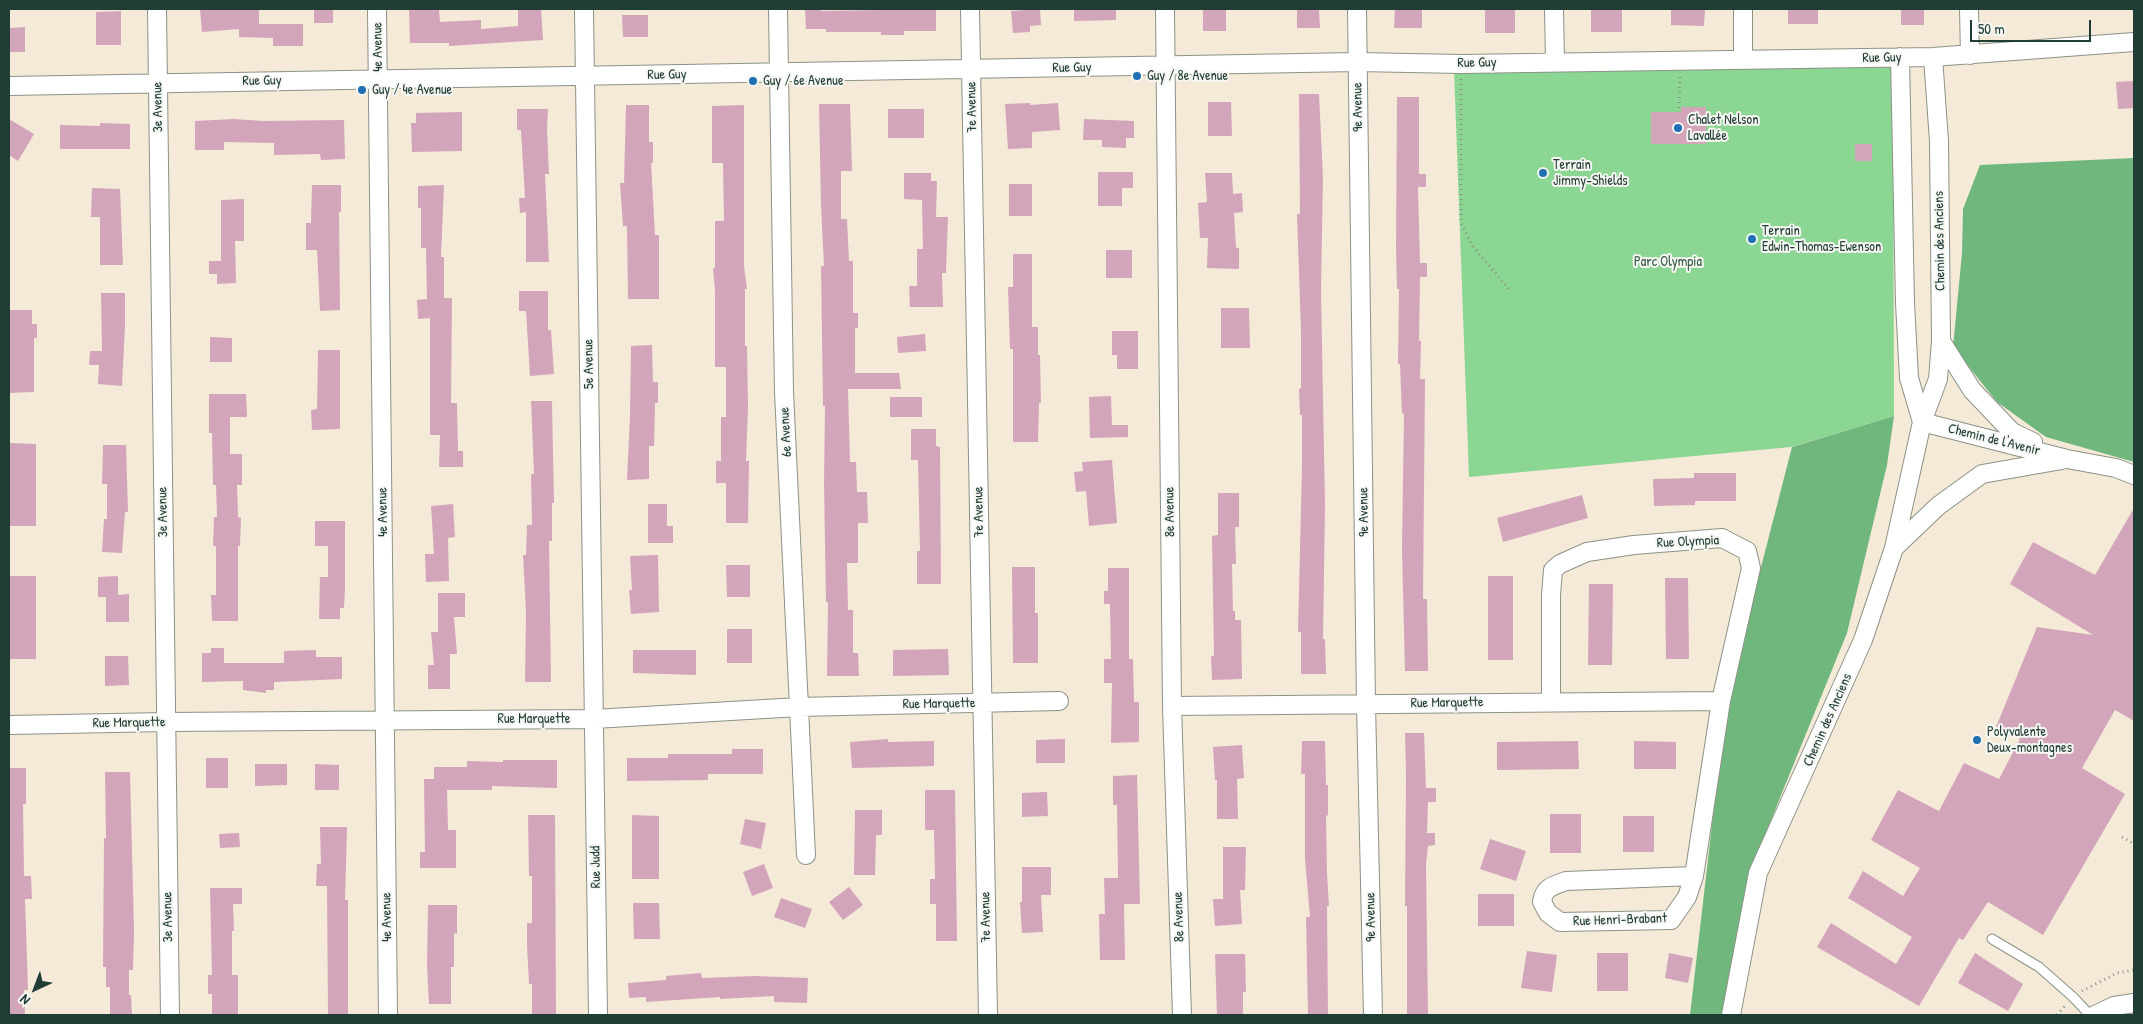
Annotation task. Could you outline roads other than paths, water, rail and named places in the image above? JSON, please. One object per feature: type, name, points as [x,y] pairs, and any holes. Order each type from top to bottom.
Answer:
[{"type":"street","name":"3e Avenue","points":[[157,9],[170,1015]]},
{"type":"street","name":"4e Avenue","points":[[377,9],[388,1015]]},
{"type":"street","name":"5e Avenue","points":[[584,9],[594,719]]},
{"type":"street","name":"6e Avenue","points":[[778,9],[784,392],[806,855]]},
{"type":"street","name":"7e Avenue","points":[[970,9],[988,1015]]},
{"type":"street","name":"8e Avenue","points":[[1165,9],[1172,706],[1182,1015]]},
{"type":"street","name":"9e Avenue","points":[[1357,9],[1366,704],[1373,1015]]},
{"type":"street","points":[[1554,9],[1555,61]]},
{"type":"street","points":[[1743,9],[1743,60]]},
{"type":"street","points":[[1969,9],[1970,55]]},
{"type":"street","name":"Rue Guy","points":[[9,86],[1358,62],[1461,64],[1555,61],[1933,57],[2134,42]]},
{"type":"street","points":[[1900,57],[1908,378],[1922,422]]},
{"type":"street","name":"Chemin des Anciens","points":[[1731,1015],[1758,873],[1864,640],[1894,548],[1922,422],[1938,379],[1941,341],[1939,141],[1933,57]]},
{"type":"street","name":"Chemin de l'Avenir","points":[[1941,341],[1972,390],[2012,432],[2067,459]]},
{"type":"street","name":"Chemin de l'Avenir","points":[[1922,422],[2067,459],[2116,468],[2134,476]]},
{"type":"street","name":"Chemin de l'Avenir","points":[[1894,548],[1938,506],[1982,474],[2067,459]]},
{"type":"street","name":"Rue Olympia","points":[[1551,702],[1551,595],[1553,570],[1560,564],[1587,552],[1634,545],[1722,538],[1747,551],[1751,568],[1721,701],[1694,876]]},
{"type":"street","name":"Rue Marquette","points":[[9,725],[594,719],[799,707],[1059,701]]},
{"type":"street","name":"Rue Marquette","points":[[1172,706],[1721,701]]},
{"type":"street","name":"Rue Judd","points":[[594,719],[598,1015]]},
{"type":"street","name":"Rue Henri-Brabant","points":[[1694,876],[1688,897],[1672,920],[1560,922],[1548,913],[1542,902],[1543,893],[1551,887],[1566,881],[1694,876]]},
{"type":"street","points":[[2095,1015],[2114,1006],[2134,1003]]},
{"type":"lane","points":[[1992,938],[2039,967],[2090,1015]]},
{"type":"place","name":"Guy / 8e Avenue","points":[[1137,76]]},
{"type":"place","name":"Guy / 6e Avenue","points":[[753,81]]},
{"type":"place","name":"Guy / 4e Avenue","points":[[362,90]]},
{"type":"place","name":"Chalet Nelson Lavallée","points":[[1678,128]]},
{"type":"place","name":"Terrain Jimmy-Shields","points":[[1543,173]]},
{"type":"place","name":"Terrain Edwin-Thomas-Ewenson","points":[[1752,239]]},
{"type":"place","name":"Polyvalente Deux-montagnes","points":[[1977,740]]},
{"type":"park label","name":"Parc Olympia","points":[[1668,262]]}]
